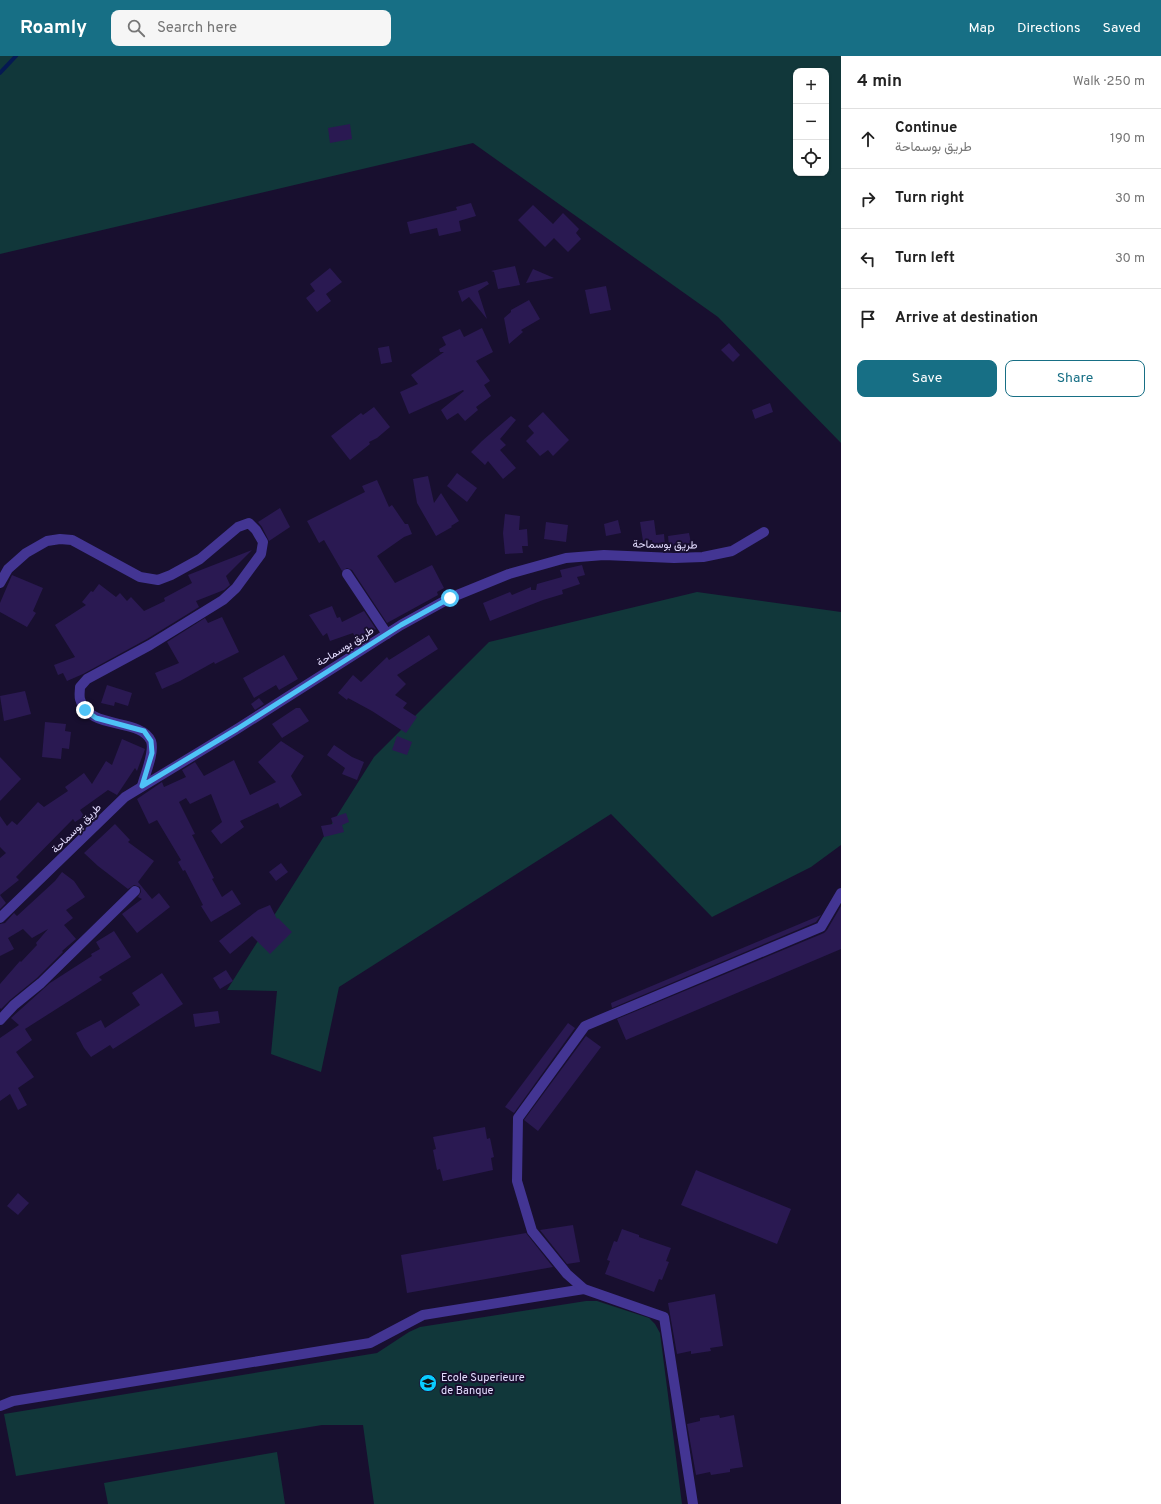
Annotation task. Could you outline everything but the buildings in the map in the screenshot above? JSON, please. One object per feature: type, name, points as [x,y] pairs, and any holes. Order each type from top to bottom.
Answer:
[{"type":"street","points":[[0,583],[8,569],[26,553],[47,541],[60,539],[72,540],[140,577],[158,580],[171,575],[200,559],[238,527],[249,523],[256,530],[263,542],[262,554],[236,588],[223,600],[150,645],[87,680],[80,687],[80,698],[85,710],[96,718],[144,731],[151,741],[152,753],[142,786]]},
{"type":"street","name":"طريق بوسماحة","points":[[0,918],[125,797],[237,729],[387,634],[450,598],[509,574],[566,558],[604,555],[674,558],[702,557],[732,551],[764,532]]},
{"type":"street","points":[[347,574],[387,634]]},
{"type":"street","points":[[0,1020],[41,983],[136,891]]},
{"type":"street","points":[[693,1504],[664,1317],[584,1289],[566,1274],[532,1231],[517,1181],[518,1118],[585,1026],[821,927],[841,893]]},
{"type":"street","points":[[0,1406],[13,1401],[370,1343],[423,1315],[584,1289]]},
{"type":"green space","points":[[0,56],[841,56],[841,443],[718,317],[473,143],[0,254]]},
{"type":"green space","points":[[697,592],[841,612],[841,845],[811,867],[712,917],[611,814],[339,987],[321,1072],[271,1054],[277,991],[227,990],[374,757],[489,642]]},
{"type":"green space","name":"Ecole Superieure de Banque","points":[[586,1301],[597,1301],[649,1318],[655,1324],[660,1333],[682,1504],[374,1504],[363,1425],[322,1425],[16,1476],[4,1414],[377,1353],[409,1332],[420,1327]]},
{"type":"green space","points":[[277,1452],[285,1504],[108,1504],[104,1483]]},
{"type":"waterway","points":[[0,73],[16,56]]},
{"type":"place","name":"Ecole Superieure de Banque","points":[[428,1383]]},
{"type":"route","points":[[85,710],[96,718],[144,731],[151,741],[152,753],[142,786],[237,729],[401,625],[450,598]]}]
